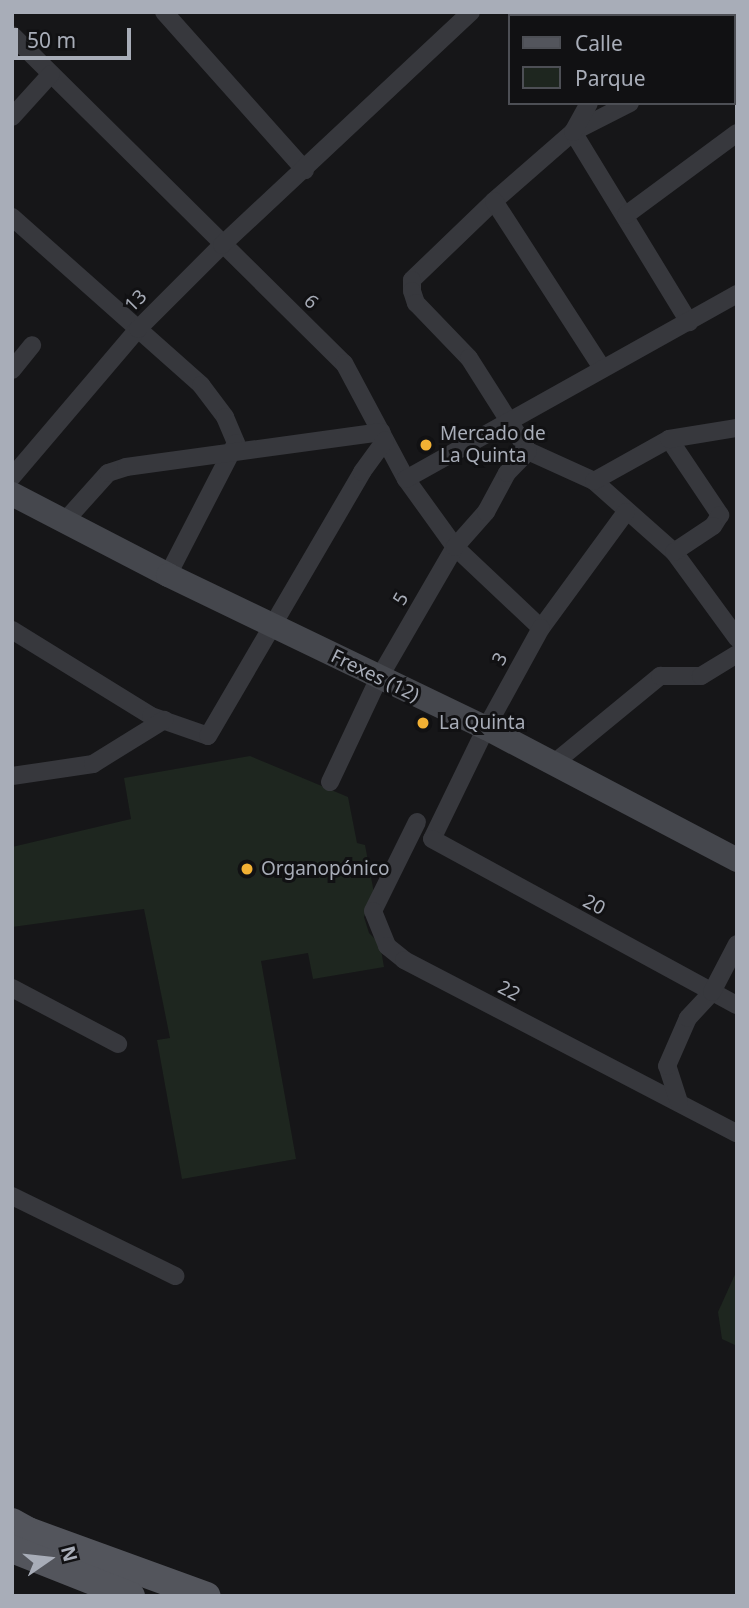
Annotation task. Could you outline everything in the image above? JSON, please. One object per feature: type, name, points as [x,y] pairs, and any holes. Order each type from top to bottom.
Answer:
[{"type":"main road","name":"Frexes (12)","points":[[12,494],[168,575],[486,728],[737,860]]},
{"type":"main road","points":[[12,1522],[28,1531],[207,1596]]},
{"type":"main road","points":[[12,1549],[131,1596]]},
{"type":"street","points":[[164,12],[305,170]]},
{"type":"street","name":"13","points":[[12,477],[138,329],[222,245],[471,12]]},
{"type":"street","name":"6","points":[[12,35],[344,363],[406,480],[455,547],[541,628]]},
{"type":"street","points":[[12,117],[51,74]]},
{"type":"street","points":[[573,131],[588,105]]},
{"type":"street","points":[[626,105],[573,131],[494,201],[412,280],[416,303],[469,358],[508,424],[528,451],[594,481],[674,552],[737,638]]},
{"type":"street","points":[[573,131],[689,322]]},
{"type":"street","points":[[626,215],[737,133]]},
{"type":"street","points":[[494,201],[602,368]]},
{"type":"street","points":[[12,217],[201,386],[225,417],[234,447],[168,575]]},
{"type":"street","points":[[406,480],[737,294]]},
{"type":"street","points":[[12,370],[32,345]]},
{"type":"street","points":[[594,481],[669,439],[737,428]]},
{"type":"street","points":[[64,522],[108,473],[126,467],[234,447],[384,436]]},
{"type":"street","points":[[12,631],[163,720],[208,736],[384,436]]},
{"type":"street","points":[[669,439],[720,515],[713,526],[674,552]]},
{"type":"street","name":"5","points":[[330,782],[379,678],[455,547],[486,512],[507,473],[528,451]]},
{"type":"street","name":"3","points":[[432,839],[486,728],[541,628],[626,512]]},
{"type":"street","points":[[553,764],[660,676],[701,676],[737,654]]},
{"type":"street","points":[[12,776],[93,764],[163,720]]},
{"type":"street","name":"22","points":[[417,822],[373,911],[387,946],[404,960],[737,1133]]},
{"type":"street","name":"20","points":[[432,839],[737,1005]]},
{"type":"street","points":[[679,1102],[667,1066],[688,1017],[712,992],[737,944]]},
{"type":"street","points":[[12,988],[118,1044]]},
{"type":"street","points":[[12,1196],[174,1276]]},
{"type":"green space","points":[[250,756],[348,797],[357,843],[365,845],[374,893],[364,917],[369,933],[380,944],[384,967],[313,979],[308,953],[261,961],[296,1159],[182,1179],[157,1040],[170,1038],[144,909],[12,927],[12,847],[131,819],[124,778]]},
{"type":"green space","points":[[737,1270],[737,1346],[722,1339],[718,1312]]},
{"type":"place","name":"Mercado de La Quinta","points":[[426,445]]},
{"type":"place","name":"La Quinta","points":[[423,723]]},
{"type":"place","name":"Organopónico","points":[[247,869]]}]
